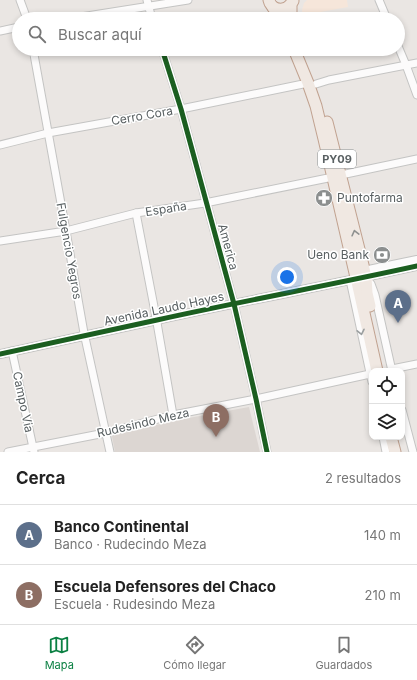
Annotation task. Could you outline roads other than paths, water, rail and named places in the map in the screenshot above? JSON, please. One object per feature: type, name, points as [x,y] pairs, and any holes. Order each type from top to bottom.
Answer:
[{"type":"highway","points":[[270,3],[281,10],[288,7],[293,1]]},
{"type":"highway","points":[[292,12],[293,1]]},
{"type":"highway","points":[[270,3],[276,12]]},
{"type":"highway","name":"PY09","points":[[298,56],[312,83]]},
{"type":"highway","name":"PY09","points":[[304,56],[312,83],[316,106],[337,176],[358,276],[373,368]]},
{"type":"highway","name":"PY09","points":[[358,276],[367,293],[388,368]]},
{"type":"highway","points":[[392,440],[395,452]]},
{"type":"highway","points":[[399,440],[402,452]]},
{"type":"street","points":[[20,0],[24,12]]},
{"type":"street","points":[[103,12],[148,3],[188,0]]},
{"type":"street","points":[[378,0],[384,12]]},
{"type":"street","points":[[0,31],[12,28]]},
{"type":"street","name":"Fulgencio Yegros","points":[[34,56],[84,334],[110,452]]},
{"type":"street","name":"America","points":[[164,56],[181,109],[233,302],[267,452]]},
{"type":"street","points":[[402,56],[417,95]]},
{"type":"street","name":"Cerro Cora","points":[[0,145],[48,133],[181,109],[417,63]]},
{"type":"street","name":"España","points":[[0,241],[66,231],[136,213],[206,203],[417,159]]},
{"type":"street","points":[[136,213],[173,415]]},
{"type":"street","points":[[358,276],[417,260]]},
{"type":"street","points":[[358,276],[417,266]]},
{"type":"street","name":"Avenida Laudo Hayes","points":[[0,354],[156,318],[358,276]]},
{"type":"street","name":"Campo Via","points":[[12,351],[33,450]]},
{"type":"street","points":[[398,368],[417,364]]},
{"type":"street","name":"Rudesindo Meza","points":[[8,452],[33,450],[173,415],[256,399],[369,374]]},
{"type":"street","points":[[405,421],[413,452]]},
{"type":"street","points":[[384,440],[386,452]]},
{"type":"place","name":"Puntofarma","points":[[324,198]]},
{"type":"place","name":"Ueno Bank","points":[[382,255]]},
{"type":"place","name":"Banco Continental","points":[[398,323]]},
{"type":"place","name":"Escuela Defensores del Chaco","points":[[216,437]]}]
